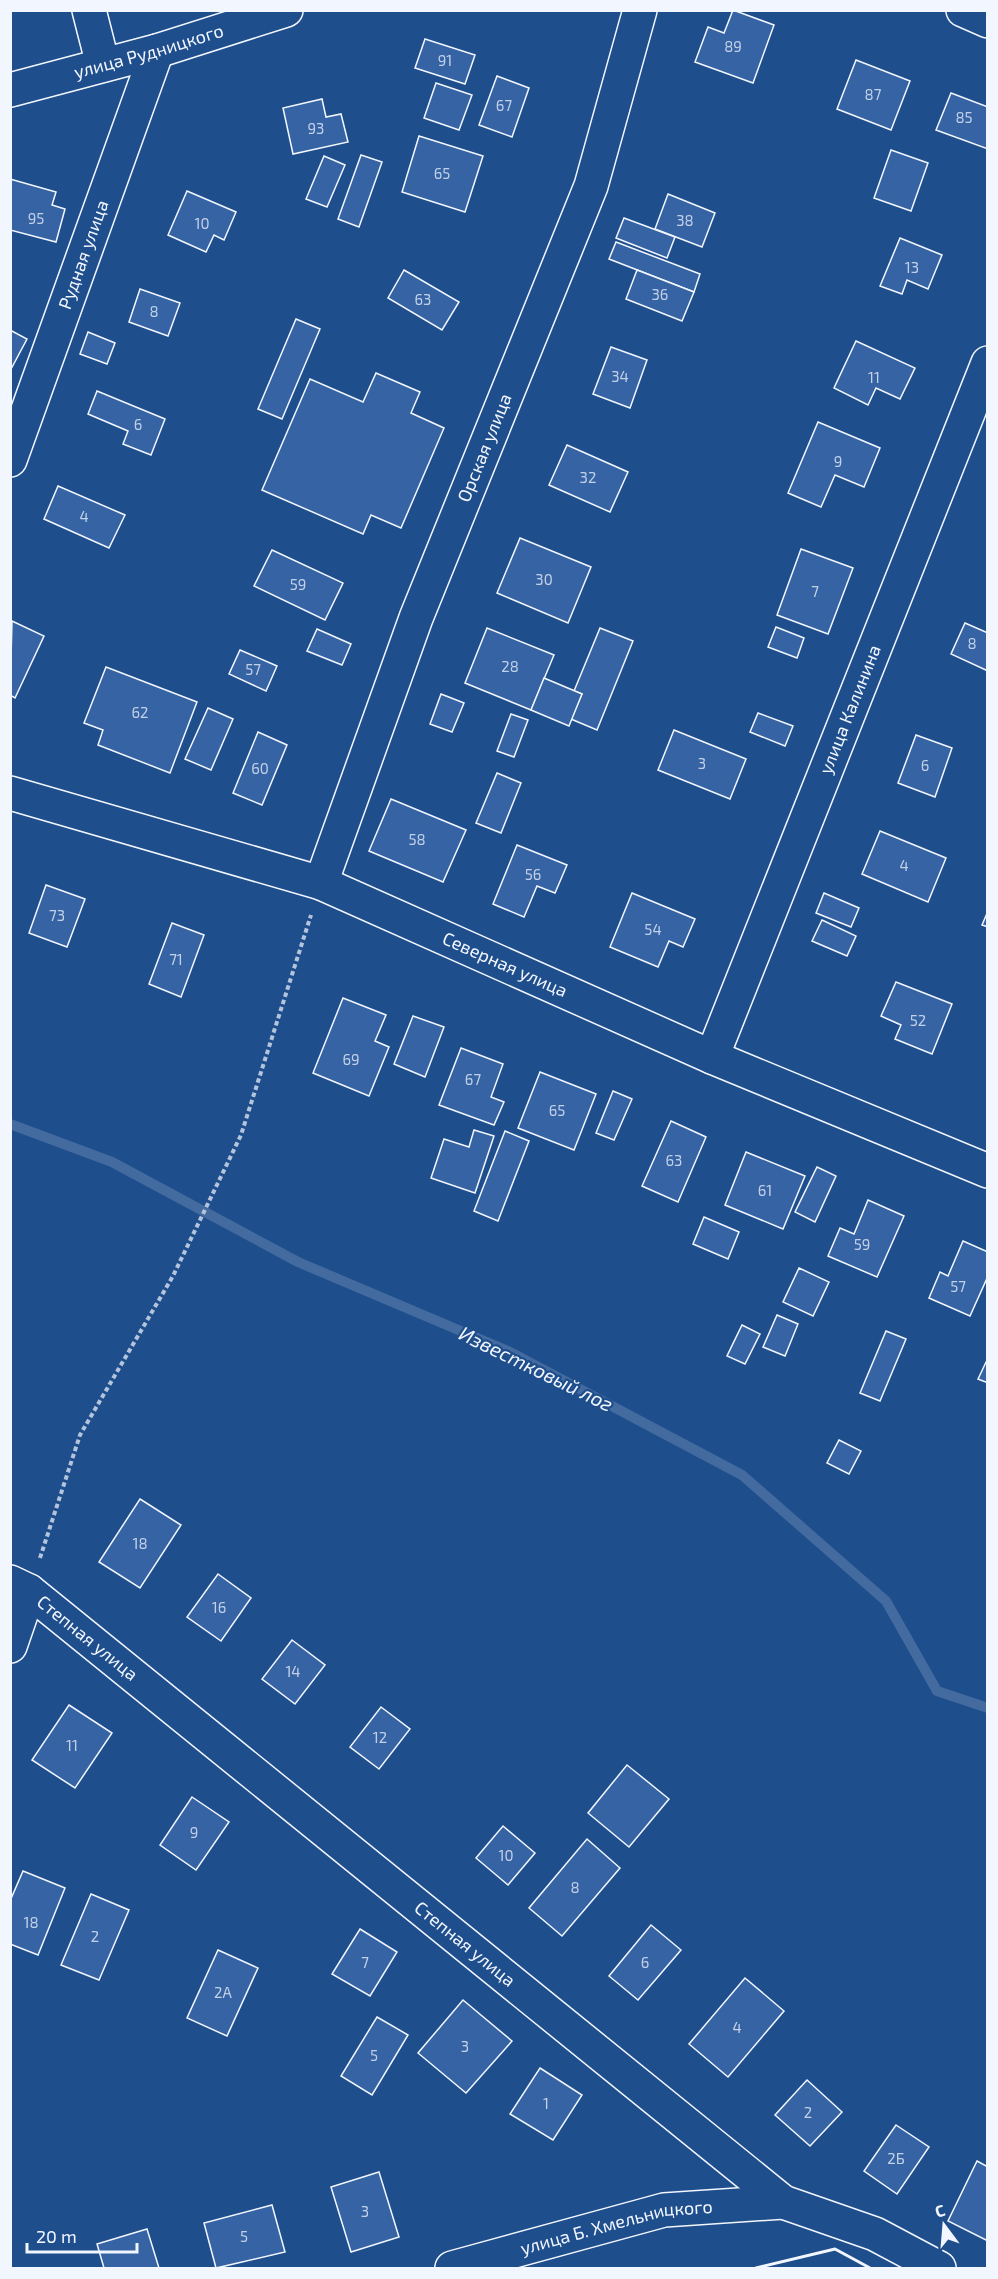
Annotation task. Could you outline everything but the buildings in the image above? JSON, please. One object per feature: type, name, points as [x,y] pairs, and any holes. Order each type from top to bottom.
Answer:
[{"type":"street","points":[[90,10],[103,65]]},
{"type":"street","name":"улица Рудницкого","points":[[10,90],[157,51],[286,10]]},
{"type":"street","name":"Орская улица","points":[[321,883],[416,618],[591,186],[640,10]]},
{"type":"street","points":[[963,10],[987,21]]},
{"type":"street","name":"Рудная улица","points":[[10,460],[157,51]]},
{"type":"street","name":"улица Калинина","points":[[712,1057],[987,363]]},
{"type":"street","name":"Северная улица","points":[[10,793],[321,883],[712,1057],[987,1171]]},
{"type":"street","points":[[10,1646],[20,1587]]},
{"type":"street","name":"Степная улица","points":[[20,1587],[783,2202],[875,2234],[939,2268]]},
{"type":"street","name":"улица Б. Хмельницкого","points":[[452,2268],[664,2210],[783,2202]]},
{"type":"path","points":[[20,1587],[80,1435],[172,1276],[241,1135],[321,883]]},
{"type":"waterway","name":"Известковый лог","points":[[10,1124],[112,1162],[298,1262],[508,1351],[742,1475],[886,1601],[937,1691],[988,1708]]},
{"type":"wall","points":[[756,2268],[835,2249],[870,2268]]}]
